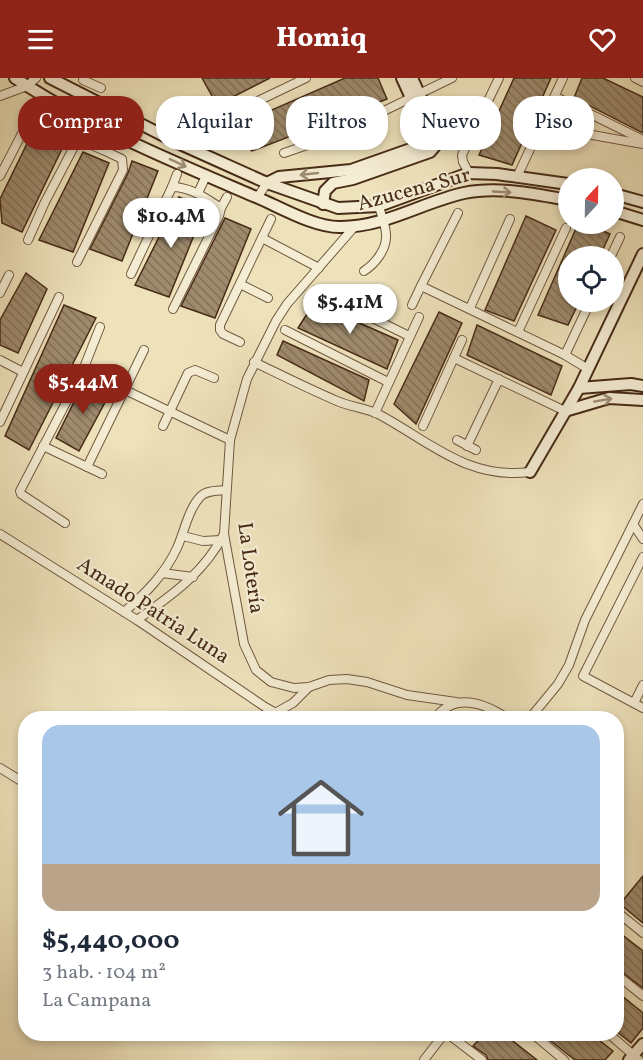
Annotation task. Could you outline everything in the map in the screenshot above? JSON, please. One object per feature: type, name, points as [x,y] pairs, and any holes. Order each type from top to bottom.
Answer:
[{"type":"street","name":"Azucena Sur","points":[[15,78],[45,96]]},
{"type":"street","points":[[0,96],[27,86],[36,78]]},
{"type":"street","points":[[50,78],[178,143],[267,183],[338,208],[379,206],[469,173],[558,183]]},
{"type":"street","points":[[84,78],[83,80],[101,88]]},
{"type":"street","points":[[268,96],[306,78]]},
{"type":"street","points":[[402,78],[415,96]]},
{"type":"street","points":[[412,78],[415,96]]},
{"type":"street","points":[[415,96],[452,78]]},
{"type":"street","points":[[469,173],[462,155],[499,78]]},
{"type":"street","points":[[555,96],[563,78]]},
{"type":"street","points":[[635,78],[643,82]]},
{"type":"street","points":[[284,153],[328,138],[400,103]]},
{"type":"street","points":[[594,117],[643,142]]},
{"type":"street","points":[[594,134],[643,142]]},
{"type":"street","points":[[0,176],[18,141]]},
{"type":"street","name":"Azucena Sur","points":[[144,147],[315,222],[339,227],[382,221],[465,193],[501,191],[558,199]]},
{"type":"street","points":[[28,240],[73,150]]},
{"type":"street","points":[[77,262],[123,170],[122,159],[103,150]]},
{"type":"street","points":[[257,198],[267,183],[279,177],[351,170],[408,150]]},
{"type":"street","points":[[323,204],[325,190],[333,183],[353,179],[432,150]]},
{"type":"street","points":[[517,177],[530,150]]},
{"type":"street","points":[[131,274],[177,174]]},
{"type":"street","points":[[198,193],[206,176]]},
{"type":"street","points":[[172,187],[183,187],[198,193],[221,208]]},
{"type":"street","points":[[173,309],[227,197]]},
{"type":"street","points":[[624,197],[643,202]]},
{"type":"street","points":[[364,271],[374,265],[386,243],[386,233],[379,206]]},
{"type":"street","points":[[412,305],[458,213]]},
{"type":"street","points":[[624,214],[643,220]]},
{"type":"street","points":[[240,342],[223,334],[220,325],[271,219]]},
{"type":"street","points":[[470,308],[510,219]]},
{"type":"street","name":"La Lotería","points":[[355,226],[282,312],[247,378],[230,440],[222,537],[244,644],[256,670],[271,682],[294,688],[309,687],[329,680],[347,679],[367,682],[407,695],[456,702],[471,701],[495,711]]},
{"type":"street","points":[[518,332],[563,234]]},
{"type":"street","points":[[616,246],[621,237]]},
{"type":"street","points":[[262,238],[319,268]]},
{"type":"street","points":[[254,362],[339,402],[375,413],[460,463],[513,474],[530,472],[579,388],[643,254]]},
{"type":"street","points":[[0,293],[9,274]]},
{"type":"street","points":[[240,284],[268,297]]},
{"type":"street","points":[[421,286],[565,355],[588,369]]},
{"type":"street","points":[[318,291],[409,336]]},
{"type":"street","points":[[0,422],[59,297]]},
{"type":"street","points":[[565,355],[585,312]]},
{"type":"street","points":[[375,413],[419,317]]},
{"type":"street","points":[[65,523],[21,494],[20,491],[82,370],[100,327]]},
{"type":"street","points":[[285,330],[388,382]]},
{"type":"street","points":[[423,426],[462,340]]},
{"type":"street","points":[[87,466],[144,351]]},
{"type":"street","points":[[454,358],[565,411],[609,398],[643,400]]},
{"type":"street","points":[[0,360],[23,372]]},
{"type":"street","points":[[82,370],[230,440]]},
{"type":"street","points":[[163,426],[191,370],[214,378]]},
{"type":"street","points":[[467,446],[499,379]]},
{"type":"street","points":[[579,388],[631,384],[643,386]]},
{"type":"street","points":[[457,440],[476,450]]},
{"type":"street","points":[[43,446],[102,474]]},
{"type":"street","points":[[124,612],[151,589],[176,552],[200,496],[209,492],[226,490]]},
{"type":"street","points":[[537,711],[558,684],[569,665],[585,620],[643,504]]},
{"type":"street","points":[[633,524],[643,539]]},
{"type":"street","name":"Amado Patria Luna","points":[[0,534],[137,620],[272,711]]},
{"type":"street","points":[[183,536],[203,541],[222,537]]},
{"type":"street","points":[[137,620],[180,590],[215,552],[222,537]]},
{"type":"street","points":[[643,557],[583,676],[643,708]]},
{"type":"street","points":[[162,573],[193,577]]},
{"type":"street","points":[[151,589],[154,608]]},
{"type":"street","points":[[634,703],[643,685]]},
{"type":"street","points":[[279,711],[293,703],[309,687]]},
{"type":"street","points":[[441,711],[456,702]]},
{"type":"street","points":[[0,768],[18,779]]},
{"type":"street","points":[[624,918],[643,933]]},
{"type":"street","points":[[624,981],[643,996]]},
{"type":"street","points":[[424,1060],[440,1041]]},
{"type":"street","points":[[456,1041],[482,1060]]},
{"type":"street","points":[[541,1041],[564,1060]]},
{"type":"street","points":[[616,1041],[634,1058],[643,1044]]},
{"type":"building","points":[[202,78],[270,78],[235,96],[212,96]]},
{"type":"building","points":[[345,78],[378,78],[386,96],[304,96]]},
{"type":"building","points":[[514,78],[551,78],[543,96],[513,96],[513,150],[519,150],[512,165],[479,155],[481,150],[501,150],[501,107]]},
{"type":"building","points":[[582,78],[603,78],[643,97],[643,133],[594,108],[594,96],[575,96]]},
{"type":"building","points":[[286,104],[286,138],[274,143],[274,109]]},
{"type":"building","points":[[24,150],[61,150],[22,232],[2,223],[0,199]]},
{"type":"building","points":[[83,152],[109,163],[73,252],[39,240]]},
{"type":"building","points":[[132,161],[158,171],[122,261],[90,249]]},
{"type":"building","points":[[179,197],[205,208],[169,297],[135,285]]},
{"type":"building","points":[[526,216],[556,230],[514,321],[485,310]]},
{"type":"building","points":[[225,218],[251,229],[215,318],[181,306]]},
{"type":"building","points":[[574,234],[610,234],[605,246],[568,246]]},
{"type":"building","points":[[558,270],[558,312],[574,312],[568,325],[538,315]]},
{"type":"building","points":[[26,273],[47,289],[18,353],[0,345],[0,320]]},
{"type":"building","points":[[314,303],[398,340],[387,369],[298,328]]},
{"type":"building","points":[[64,305],[96,318],[29,450],[5,436]]},
{"type":"building","points":[[439,312],[462,323],[416,424],[394,404]]},
{"type":"building","points":[[477,325],[562,366],[551,395],[467,355]]},
{"type":"building","points":[[283,341],[369,380],[364,401],[277,355]]},
{"type":"building","points":[[85,380],[110,393],[79,451],[56,438]]},
{"type":"building","points":[[643,876],[643,923],[624,907],[624,899]]},
{"type":"building","points":[[624,936],[643,951],[643,988],[624,974]]},
{"type":"building","points":[[624,998],[643,1013],[643,1028],[631,1043],[624,1037]]},
{"type":"building","points":[[478,1041],[513,1041],[537,1060],[488,1060],[486,1055],[473,1046]]},
{"type":"building","points":[[551,1041],[600,1041],[613,1051],[605,1060],[575,1060]]}]
